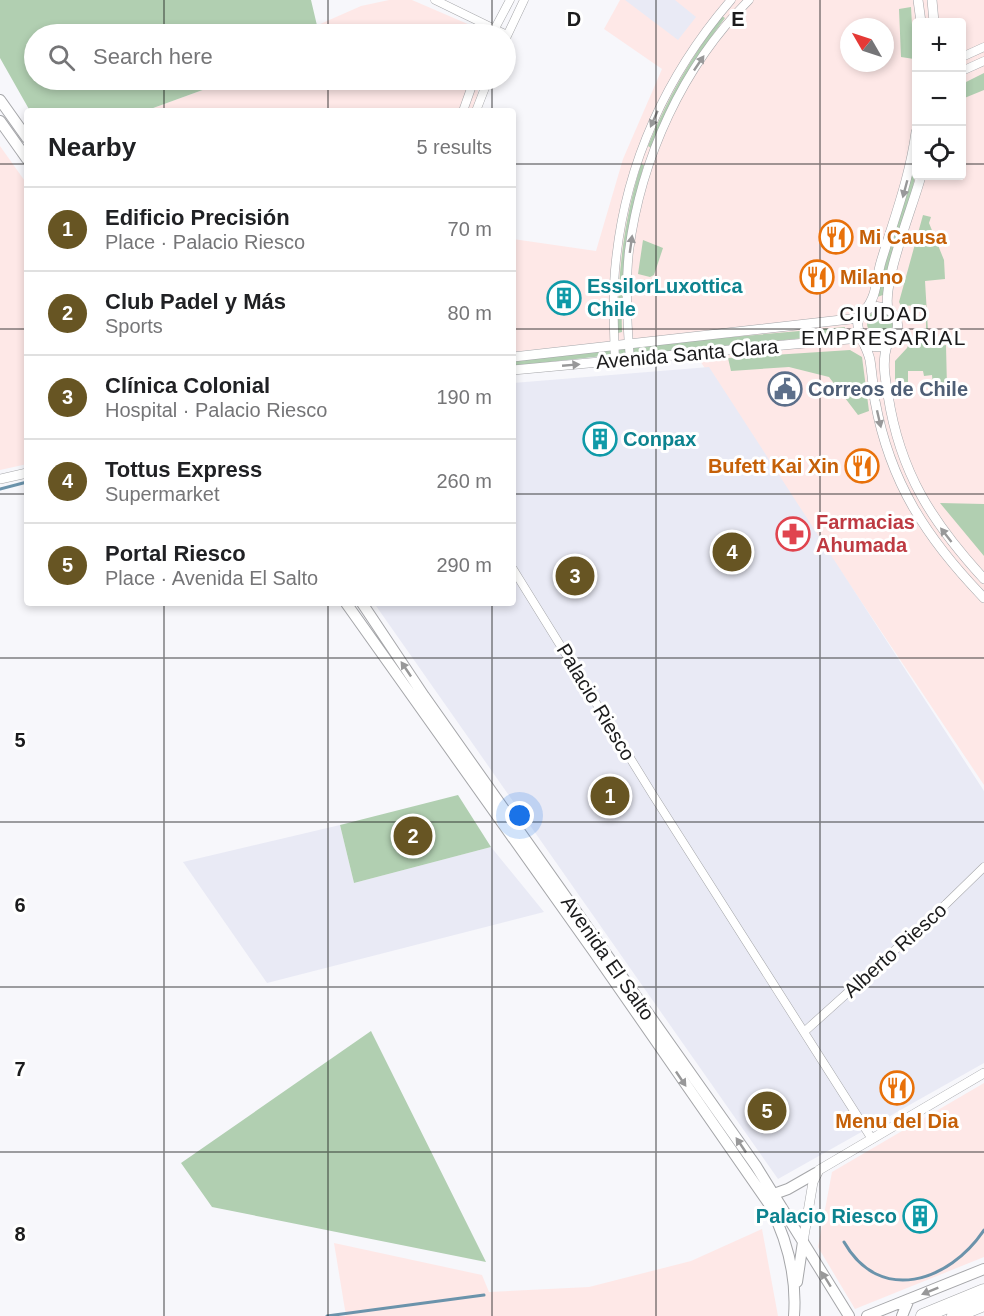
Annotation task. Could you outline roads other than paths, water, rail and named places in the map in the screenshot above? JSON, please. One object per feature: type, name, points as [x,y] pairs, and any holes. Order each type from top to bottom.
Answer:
[{"type":"highway","points":[[926,1315],[984,1291]]},
{"type":"highway","points":[[954,1316],[984,1304]]},
{"type":"main road","points":[[0,100],[24,134]]},
{"type":"main road","points":[[0,120],[24,155]]},
{"type":"main road","name":"Avenida El Salto","points":[[348,606],[763,1194],[775,1215],[786,1246],[795,1297],[794,1316]]},
{"type":"main road","name":"Avenida El Salto","points":[[364,606],[424,696],[774,1194],[849,1316]]},
{"type":"main road","points":[[774,1194],[816,1173]]},
{"type":"main road","points":[[795,1297],[803,1242]]},
{"type":"main road","points":[[867,1316],[984,1269]]},
{"type":"main road","points":[[903,1316],[909,1299]]},
{"type":"street","points":[[435,0],[479,24]]},
{"type":"street","points":[[498,24],[510,0]]},
{"type":"street","points":[[512,24],[524,0]]},
{"type":"street","points":[[615,362],[616,256],[624,208],[637,161],[660,104],[679,70],[731,0],[741,8]]},
{"type":"street","points":[[630,360],[627,286],[630,250],[636,212],[649,165],[670,112],[693,72],[731,19],[749,0]]},
{"type":"street","points":[[918,0],[920,18]]},
{"type":"street","points":[[932,0],[934,18]]},
{"type":"street","points":[[722,11],[731,19]]},
{"type":"street","points":[[966,55],[984,47]]},
{"type":"street","points":[[966,69],[984,61]]},
{"type":"street","points":[[464,108],[470,90]]},
{"type":"street","points":[[477,108],[484,90]]},
{"type":"street","points":[[642,148],[654,152]]},
{"type":"street","points":[[912,154],[906,186],[879,268],[874,297],[861,315],[857,330],[870,358],[874,397],[882,432],[904,493],[932,539],[984,598]]},
{"type":"street","points":[[637,161],[649,165]]},
{"type":"street","points":[[920,180],[890,281],[886,303],[896,318],[897,324],[896,336],[887,345],[884,363],[890,408],[897,438],[912,479],[936,521],[984,579]]},
{"type":"street","points":[[861,315],[874,307],[888,309]]},
{"type":"street","name":"Avenida Santa Clara","points":[[516,357],[861,315]]},
{"type":"street","points":[[862,340],[874,347],[887,345]]},
{"type":"street","name":"Avenida Santa Clara","points":[[516,370],[862,340]]},
{"type":"street","points":[[0,479],[24,474]]},
{"type":"street","name":"Palacio Riesco","points":[[516,574],[653,795],[872,1139]]},
{"type":"street","name":"Alberto Riesco","points":[[804,1032],[984,867]]},
{"type":"street","points":[[803,1242],[816,1173],[984,1073]]},
{"type":"waterway","points":[[0,489],[24,483]]},
{"type":"waterway","points":[[844,1242],[859,1262],[876,1274],[895,1280],[914,1279],[934,1273],[952,1263],[984,1230]]},
{"type":"waterway","points":[[327,1316],[484,1295]]},
{"type":"place","name":"Mi Causa","points":[[836,237]]},
{"type":"place","name":"Milano","points":[[817,277]]},
{"type":"place","name":"EssilorLuxottica Chile","points":[[564,298]]},
{"type":"place","name":"Correos de Chile","points":[[785,389]]},
{"type":"place","name":"Conpax","points":[[600,439]]},
{"type":"place","name":"Bufett Kai Xin","points":[[862,466]]},
{"type":"place","name":"Farmacias Ahumada","points":[[793,534]]},
{"type":"place","name":"Tottus Express","points":[[732,552]]},
{"type":"place","name":"Clínica Colonial","points":[[575,576]]},
{"type":"place","name":"Edificio Precisión","points":[[610,796]]},
{"type":"place","name":"Club Padel y Más","points":[[413,836]]},
{"type":"place","name":"Menu del Dia","points":[[897,1088]]},
{"type":"place","name":"Portal Riesco","points":[[767,1111]]},
{"type":"place","name":"Palacio Riesco","points":[[920,1216]]},
{"type":"district","name":"CIUDAD EMPRESARIAL","points":[[884,326]]}]
